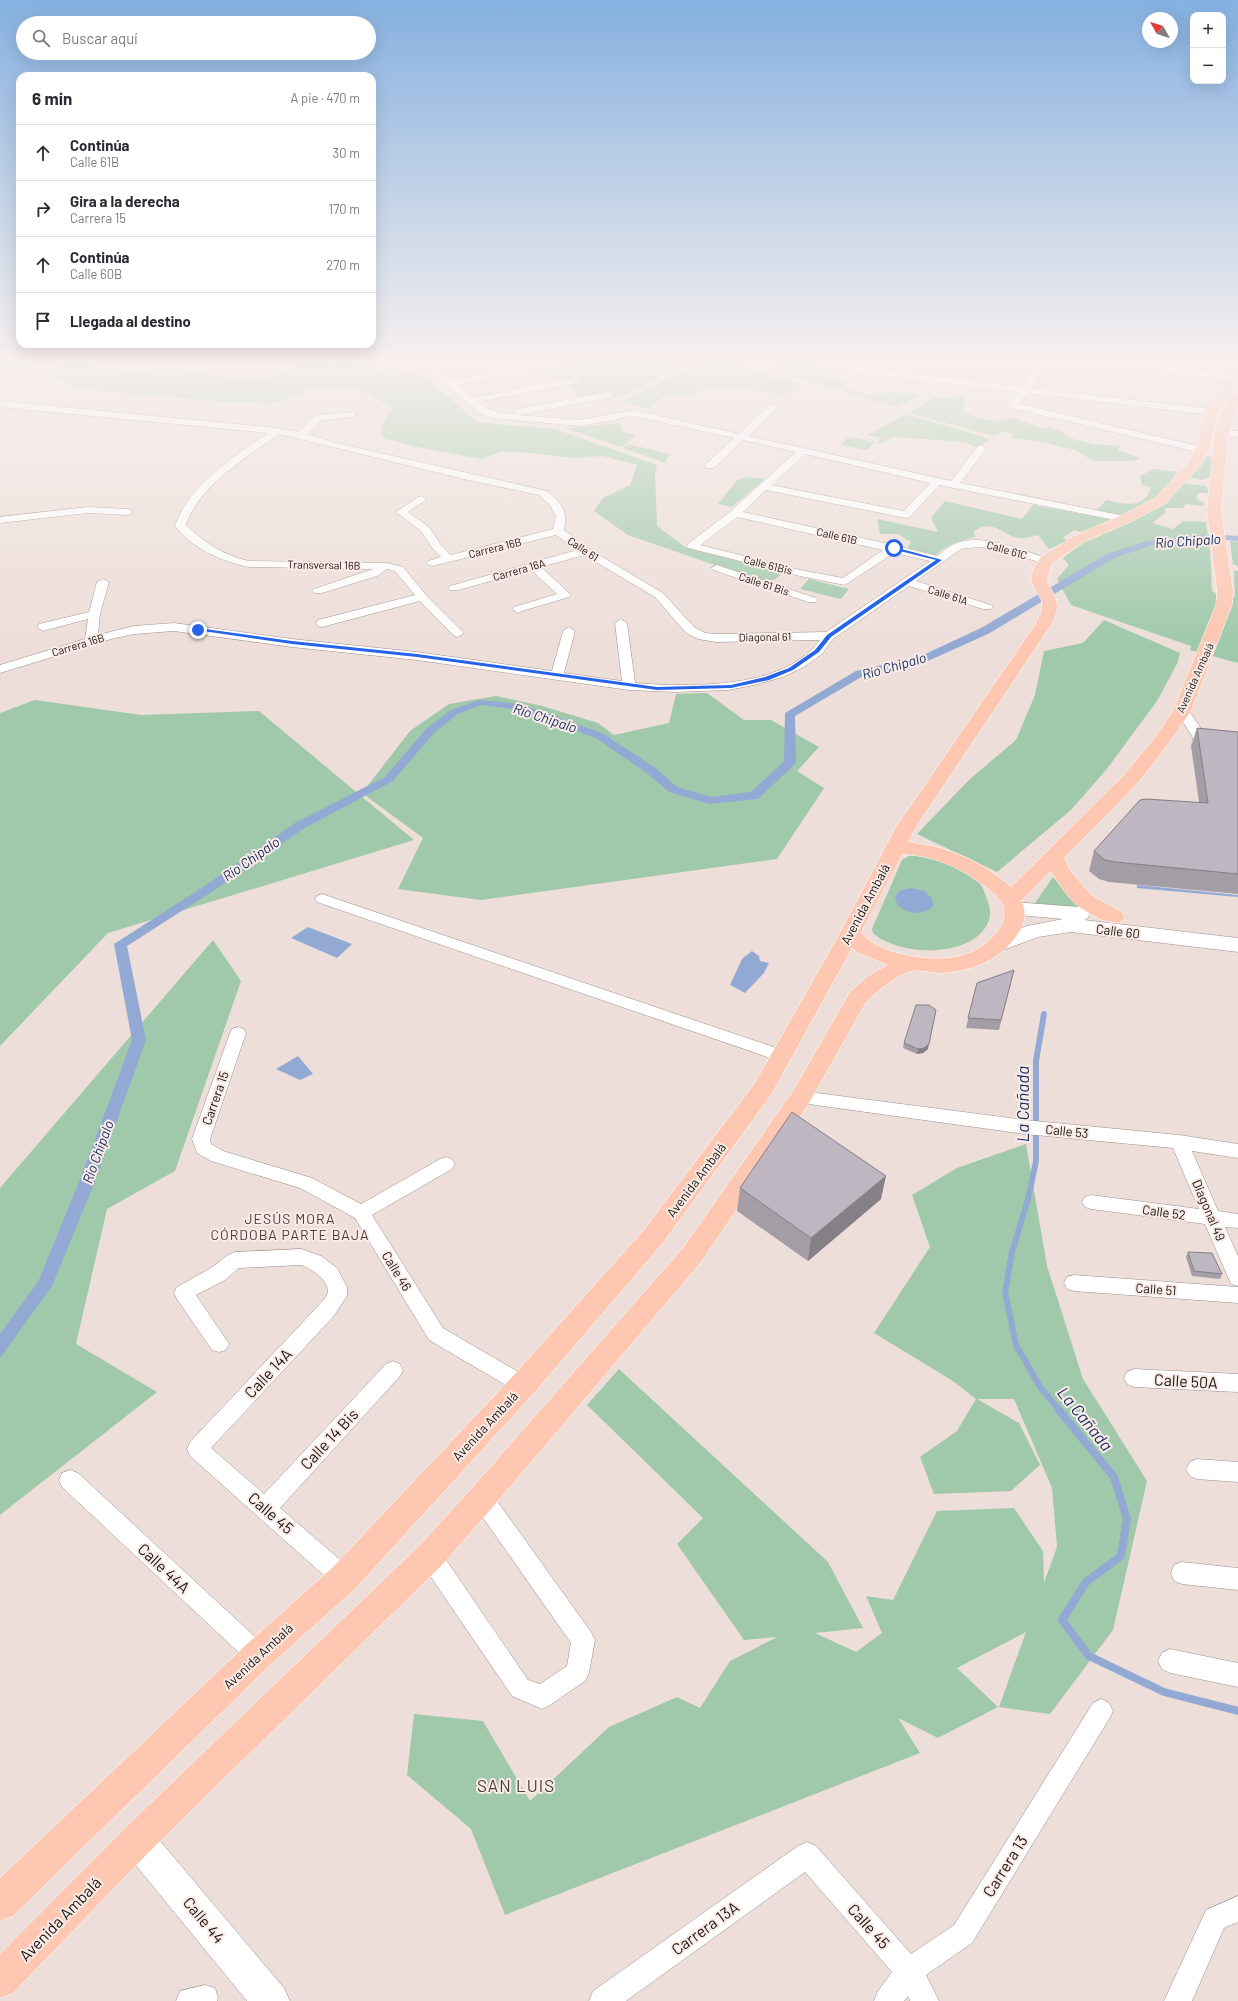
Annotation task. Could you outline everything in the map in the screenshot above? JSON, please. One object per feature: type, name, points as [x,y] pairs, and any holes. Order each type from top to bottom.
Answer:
[{"type":"main road","points":[[1043,565],[1079,538],[1125,519],[1160,501],[1194,465],[1199,455]]},
{"type":"main road","name":"Avenida Ambalá","points":[[1012,904],[1053,856],[1129,781],[1160,743],[1182,711],[1221,618],[1224,605],[1225,591],[1214,511],[1220,455]]},
{"type":"main road","name":"Avenida Ambalá","points":[[0,1903],[258,1655],[344,1578],[523,1386],[653,1237],[763,1089],[850,933],[906,827],[1050,613],[1050,601],[1039,582],[1043,565]]},
{"type":"main road","points":[[850,933],[864,947],[894,961],[909,964],[954,964],[989,953],[1001,944],[1014,922],[1012,904],[1004,892],[986,877],[958,860],[932,850],[895,847]]},
{"type":"main road","points":[[1053,856],[1061,872],[1084,900],[1115,917]]},
{"type":"main road","name":"Calle 60","points":[[1012,904],[1238,930]]},
{"type":"main road","name":"Calle 60","points":[[1001,944],[1034,931],[1071,925],[1238,945]]},
{"type":"main road","name":"Avenida Ambalá","points":[[0,1980],[137,1840],[430,1556],[482,1498],[692,1255],[800,1097],[858,997],[871,983],[888,973],[909,964]]},
{"type":"main road","name":"Calle 44","points":[[137,1840],[271,2001]]},
{"type":"street","name":"Transversal 16B","points":[[243,455],[196,497],[180,524],[183,529],[225,558],[235,562],[248,564],[387,566],[399,569],[422,596]]},
{"type":"street","name":"Calle 61","points":[[377,455],[537,491],[544,494],[555,504],[561,514],[558,531],[584,551],[659,595],[690,630],[702,636]]},
{"type":"street","points":[[710,466],[720,455]]},
{"type":"street","points":[[735,513],[798,455]]},
{"type":"street","points":[[823,455],[953,485],[1125,519]]},
{"type":"street","points":[[953,485],[976,455]]},
{"type":"street","points":[[764,487],[906,515],[937,481]]},
{"type":"street","points":[[422,498],[401,512],[425,529],[437,547],[449,559]]},
{"type":"street","points":[[0,520],[88,510],[128,512]]},
{"type":"street","name":"Calle 61Bis","points":[[735,513],[692,546],[800,573],[845,582],[894,548]]},
{"type":"street","name":"Calle 61B","points":[[735,513],[894,548],[940,560]]},
{"type":"street","name":"Carrera 16B","points":[[432,563],[558,531]]},
{"type":"street","name":"Calle 61C","points":[[940,560],[957,547],[968,543],[983,543],[1043,565]]},
{"type":"street","name":"Carrera 16A","points":[[454,588],[584,551]]},
{"type":"street","points":[[829,636],[940,560]]},
{"type":"street","points":[[318,590],[373,574],[387,566]]},
{"type":"street","points":[[518,609],[564,595],[533,566]]},
{"type":"street","name":"Calle 61 Bis","points":[[717,568],[812,600]]},
{"type":"street","points":[[774,587],[800,573]]},
{"type":"street","points":[[91,641],[94,614],[103,582]]},
{"type":"street","name":"Calle 61A","points":[[909,582],[987,607]]},
{"type":"street","points":[[322,623],[422,596],[458,633]]},
{"type":"street","points":[[44,627],[94,614]]},
{"type":"street","points":[[621,622],[629,686]]},
{"type":"street","name":"Carrera 16B","points":[[0,669],[91,641],[134,630],[157,627],[174,627],[292,643],[403,654],[629,686],[657,688],[731,686],[767,679],[791,669],[817,651],[829,636]]},
{"type":"street","points":[[557,676],[569,631]]},
{"type":"street","name":"Diagonal 61","points":[[702,636],[716,638],[829,636]]},
{"type":"street","points":[[1182,711],[1199,736],[1199,740]]},
{"type":"street","points":[[322,899],[782,1056]]},
{"type":"street","name":"Carrera 15","points":[[238,1032],[201,1139],[203,1148],[217,1156],[306,1184],[361,1213]]},
{"type":"street","name":"Calle 53","points":[[800,1097],[1034,1128],[1180,1142],[1238,1151]]},
{"type":"street","name":"Diagonal 49","points":[[1180,1142],[1238,1278]]},
{"type":"street","points":[[361,1213],[446,1164]]},
{"type":"street","name":"Calle 52","points":[[1090,1202],[1212,1219],[1238,1221]]},
{"type":"street","name":"Calle 46","points":[[361,1213],[436,1334],[523,1386]]},
{"type":"street","name":"Calle 14A","points":[[197,1449],[326,1311],[337,1296],[337,1287],[330,1274],[314,1261],[301,1257],[235,1260],[218,1274],[184,1293],[219,1344]]},
{"type":"street","name":"Calle 51","points":[[1074,1283],[1238,1295]]},
{"type":"street","name":"Calle 14 Bis","points":[[265,1508],[393,1370]]},
{"type":"street","name":"Calle 50A","points":[[1134,1378],[1238,1383]]},
{"type":"street","name":"Calle 45","points":[[197,1449],[344,1578]]},
{"type":"street","points":[[1197,1469],[1238,1472]]},
{"type":"street","name":"Calle 44A","points":[[70,1480],[258,1655]]},
{"type":"street","points":[[430,1556],[520,1688],[542,1697],[577,1673],[583,1640],[482,1498]]},
{"type":"street","points":[[1182,1573],[1238,1579]]},
{"type":"street","points":[[1170,1661],[1238,1675]]},
{"type":"street","name":"Carrera 13","points":[[888,2001],[909,1971],[963,1934],[1101,1711]]},
{"type":"street","name":"Calle 45","points":[[807,1855],[909,1971],[925,2001]]},
{"type":"street","name":"Carrera 13A","points":[[603,2001],[807,1855]]},
{"type":"street","points":[[1178,2001],[1227,1914]]},
{"type":"green space","points":[[462,455],[491,455],[481,459]]},
{"type":"green space","points":[[553,455],[630,455],[657,465],[655,474],[657,526],[685,547],[754,563],[784,572],[774,580],[758,580],[628,535],[594,511],[603,498],[630,485],[637,465],[603,456],[571,458]]},
{"type":"green space","points":[[644,455],[669,455],[665,463]]},
{"type":"green space","points":[[1084,455],[1132,455],[1139,458],[1136,461],[1094,461]]},
{"type":"green space","points":[[1201,456],[1215,457],[1212,477],[1202,480],[1186,477]]},
{"type":"green space","points":[[1153,469],[1178,472],[1159,495],[1125,517],[1095,511],[1107,500],[1134,504],[1144,499],[1151,487],[1142,485],[1140,476]]},
{"type":"green space","points":[[749,477],[765,479],[732,507],[718,504],[737,480]]},
{"type":"green space","points":[[1180,483],[1206,486],[1209,493],[1199,493],[1196,496],[1197,500],[1203,502],[1204,506],[1186,504],[1183,508],[1165,508],[1165,513],[1152,523],[1173,529],[1183,521],[1206,522],[1210,550],[1212,591],[1222,597],[1226,595],[1235,597],[1234,571],[1238,571],[1238,663],[1190,650],[1191,646],[1071,605],[1057,579],[1069,565],[1063,558],[1085,541]]},
{"type":"green space","points":[[945,501],[1022,519],[1033,505],[1115,520],[1084,533],[1075,530],[1063,537],[1067,541],[1049,549],[1038,535],[1020,538],[1007,534],[997,528],[987,526],[981,527],[974,531],[975,537],[949,546],[935,556],[907,549],[911,542],[898,534],[880,534],[877,519],[938,532],[931,518]]},
{"type":"green space","points":[[1230,541],[1238,542],[1238,566],[1233,564]]},
{"type":"green space","points":[[809,579],[849,589],[841,599],[800,589]]},
{"type":"green space","points":[[1104,620],[1180,653],[1178,662],[1157,701],[1106,770],[1071,810],[997,872],[917,834],[970,779],[1016,740],[1035,695],[1044,651],[1083,643]]},
{"type":"green space","points":[[707,693],[744,720],[771,720],[819,747],[797,771],[824,788],[777,859],[481,900],[398,889],[423,838],[362,793],[410,731],[449,704],[496,696],[542,706],[598,723],[614,735],[669,723],[676,694]]},
{"type":"green space","points":[[35,700],[141,715],[259,711],[414,840],[108,933],[0,1046],[0,713]]},
{"type":"green space","points":[[916,855],[952,865],[976,879],[982,887],[989,906],[990,918],[981,933],[969,942],[953,948],[918,950],[901,947],[885,941],[873,933],[872,929],[902,860],[909,856]]},
{"type":"green space","points":[[1053,877],[1080,908],[1035,903]]},
{"type":"green space","points":[[213,940],[241,981],[175,1171],[107,1209],[76,1344],[157,1392],[0,1515],[0,1188]]},
{"type":"green space","points":[[1026,1144],[1047,1266],[1083,1379],[1147,1481],[1113,1630],[1050,1714],[998,1707],[938,1738],[898,1718],[920,1753],[505,1915],[471,1829],[407,1775],[414,1714],[483,1721],[530,1801],[609,1727],[677,1697],[700,1708],[730,1661],[777,1637],[744,1640],[677,1544],[703,1518],[587,1405],[619,1369],[828,1562],[863,1628],[815,1633],[856,1652],[882,1633],[866,1596],[893,1600],[937,1511],[1014,1508],[1043,1551],[1044,1583],[1057,1547],[1052,1488],[1014,1399],[977,1399],[1019,1423],[1040,1465],[1011,1491],[934,1494],[920,1457],[957,1431],[976,1399],[953,1381],[874,1333],[930,1247],[912,1195],[957,1168]],"holes":[[[1026,1632],[999,1707],[957,1668]]]},
{"type":"water","name":"Río Chipalo","points":[[1212,534],[1238,536],[1238,541],[1214,539],[1178,541],[1153,545],[1114,558],[990,633],[928,661],[863,676],[795,716],[796,763],[758,799],[709,804],[669,792],[648,774],[596,738],[515,709],[480,705],[458,714],[434,733],[393,781],[303,829],[213,891],[127,946],[146,1040],[94,1184],[52,1286],[0,1358],[0,1334],[38,1282],[79,1182],[132,1040],[114,944],[203,887],[295,823],[385,777],[427,728],[451,710],[480,700],[520,704],[602,733],[657,769],[677,787],[711,797],[751,792],[784,761],[785,713],[856,671],[921,656],[981,628],[1107,554],[1147,541]]},
{"type":"water","points":[[1137,885],[1238,895],[1238,897],[1137,888]]},
{"type":"water","points":[[912,888],[924,891],[932,898],[933,906],[924,912],[915,913],[905,910],[897,904],[895,896],[901,890]]},
{"type":"water","points":[[308,927],[352,944],[337,958],[291,938]]},
{"type":"water","points":[[752,951],[759,956],[760,961],[769,963],[764,973],[745,993],[730,985],[742,959]]},
{"type":"water","points":[[298,1056],[313,1074],[300,1080],[276,1069]]},
{"type":"building","points":[[1197,728],[1238,732],[1238,874],[1105,860],[1094,851],[1140,800],[1146,799],[1208,803]]},
{"type":"building","points":[[1014,970],[1001,1020],[968,1018],[977,983]]},
{"type":"building","points":[[916,1005],[929,1005],[936,1010],[929,1044],[924,1048],[918,1049],[904,1043]]},
{"type":"building","points":[[792,1112],[886,1176],[811,1238],[740,1188]]},
{"type":"building","points":[[1188,1252],[1212,1253],[1222,1274],[1194,1271]]},
{"type":"waterway","name":"La Cañada","points":[[1044,1014],[1036,1061],[1036,1161],[1028,1199],[1012,1252],[1005,1293],[1016,1345],[1040,1387],[1059,1410]]},
{"type":"waterway","name":"La Cañada","points":[[1058,1409],[1114,1477],[1127,1519],[1121,1556],[1086,1582],[1062,1620],[1089,1656],[1164,1692],[1238,1711]]},
{"type":"district","name":"JESÚS MORA CÓRDOBA PARTE BAJA","points":[[290,1228]]},
{"type":"district","name":"SAN LUIS","points":[[516,1786]]},
{"type":"route","points":[[198,630],[292,643],[417,656],[629,686],[657,688],[731,686],[767,679],[791,669],[817,651],[829,636],[940,560],[894,548]]}]
